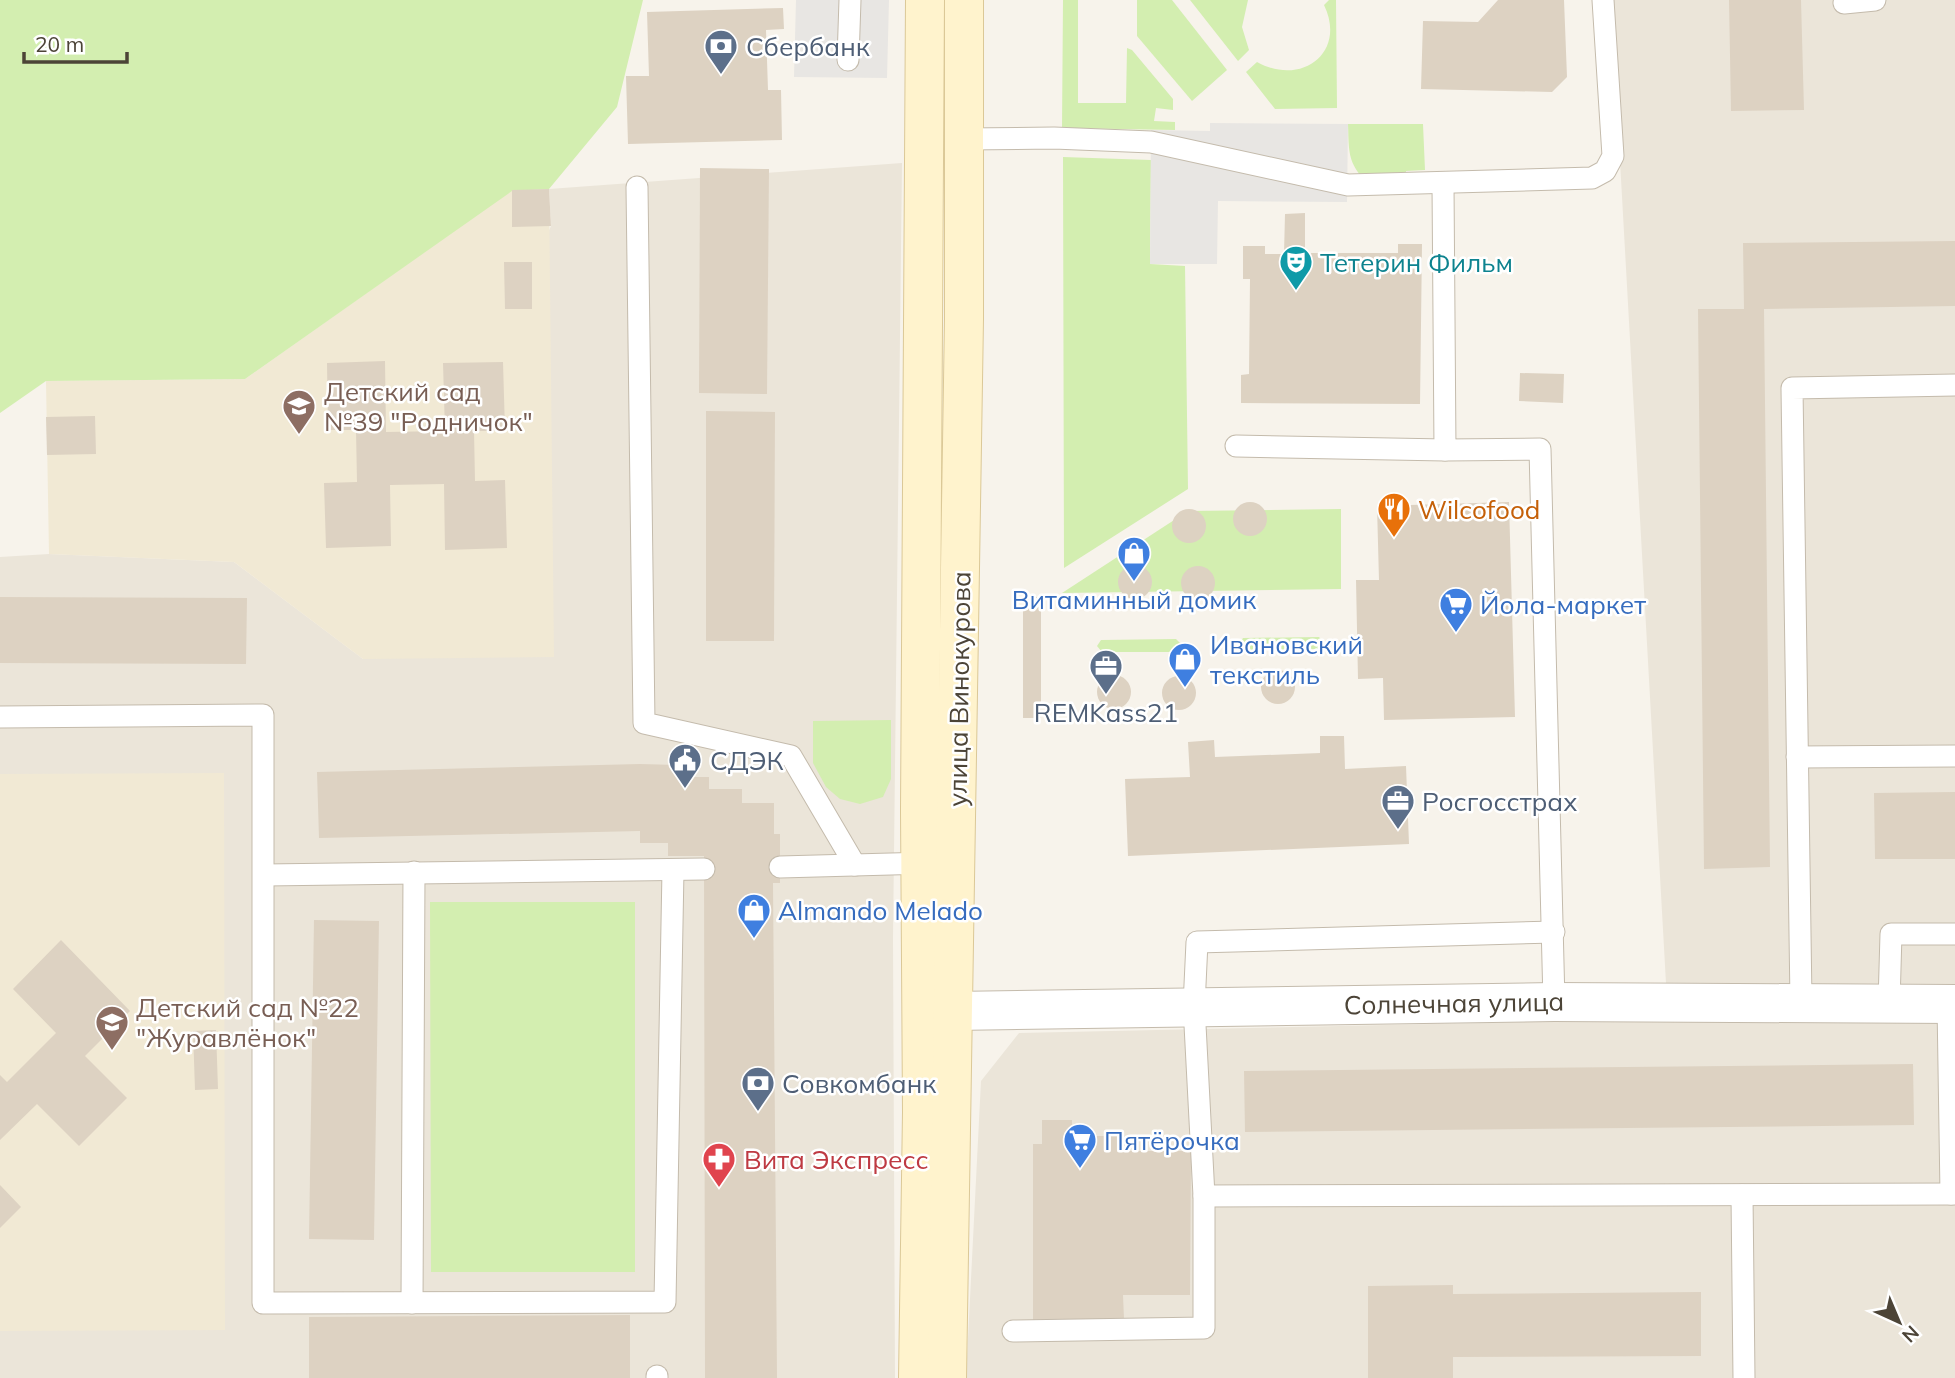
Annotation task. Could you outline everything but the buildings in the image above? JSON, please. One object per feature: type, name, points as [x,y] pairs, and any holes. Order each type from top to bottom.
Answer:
[{"type":"main road","name":"улица Винокурова","points":[[925,0],[939,863],[937,1011],[947,1378]]},
{"type":"main road","name":"улица Винокурова","points":[[939,863],[964,319],[964,0]]},
{"type":"main road","name":"улица Винокурова","points":[[918,1378],[922,1112],[937,1011]]},
{"type":"street","name":"Солнечная улица","points":[[937,1011],[1554,1002],[1951,1004]]},
{"type":"lane","points":[[848,60],[850,0]]},
{"type":"lane","points":[[964,139],[1054,138],[1151,142],[1348,185],[1592,178],[1605,171],[1613,156],[1603,0]]},
{"type":"lane","points":[[1844,3],[1875,0]]},
{"type":"lane","points":[[1443,184],[1445,450]]},
{"type":"lane","points":[[637,187],[644,723],[790,756],[855,865]]},
{"type":"lane","points":[[1801,1002],[1792,388],[1955,385]]},
{"type":"lane","points":[[1237,446],[1540,449],[1554,1002]]},
{"type":"lane","points":[[0,717],[263,715],[263,1303],[665,1302],[673,870]]},
{"type":"lane","points":[[1797,757],[1955,756]]},
{"type":"lane","points":[[780,867],[939,863]]},
{"type":"lane","points":[[265,875],[704,869]]},
{"type":"lane","points":[[412,1304],[414,872]]},
{"type":"lane","points":[[1013,1331],[1204,1328],[1204,1196],[1194,1006],[1197,942],[1554,932]]},
{"type":"lane","points":[[1889,1003],[1891,934],[1955,934]]},
{"type":"lane","points":[[1204,1196],[1953,1194],[1951,1004]]},
{"type":"lane","points":[[1742,1195],[1744,1378]]},
{"type":"shaded area","points":[[796,0],[889,0],[887,78],[794,77]]},
{"type":"shaded area","points":[[1611,0],[1955,0],[1955,1378],[966,1378],[981,1081],[1019,1033],[1668,1019]]},
{"type":"shaded area","points":[[1210,123],[1348,124],[1347,202],[1218,201],[1217,264],[1150,264],[1151,130],[1210,131]]},
{"type":"shaded area","points":[[902,163],[893,939],[895,1378],[0,1378],[0,557],[49,554],[234,562],[363,659],[551,226],[549,189]]},
{"type":"shaded area","name":"Детский сад №39 \"Родничок\"","points":[[549,189],[554,657],[363,659],[234,562],[49,554],[46,381],[245,379],[512,190]]},
{"type":"shaded area","name":"Детский сад №22 \"Журавлёнок\"","points":[[224,773],[225,1330],[0,1331],[0,774]]},
{"type":"green space","points":[[0,0],[643,0],[617,107],[549,189],[512,191],[245,379],[46,381],[0,413]]},
{"type":"green space","points":[[1063,0],[1078,0],[1078,103],[1126,103],[1127,48],[1132,50],[1173,99],[1173,110],[1156,108],[1154,121],[1175,122],[1175,130],[1062,128]]},
{"type":"green space","points":[[1137,0],[1172,0],[1227,70],[1192,101],[1137,36]]},
{"type":"green space","points":[[1190,0],[1248,0],[1242,27],[1249,50],[1238,61]]},
{"type":"green space","points":[[1329,0],[1336,0],[1337,108],[1275,109],[1246,72],[1257,62],[1274,69],[1290,70],[1304,67],[1316,60],[1325,50],[1330,37],[1330,22],[1324,5]]},
{"type":"green space","points":[[1348,124],[1423,124],[1425,170],[1406,171],[1406,180],[1366,181],[1352,162]]},
{"type":"green space","points":[[1063,157],[1151,160],[1150,264],[1185,266],[1188,489],[1064,568]]},
{"type":"green space","points":[[1341,509],[1341,589],[1062,593],[1188,511]]},
{"type":"green space","points":[[1319,637],[1324,643],[1318,649],[1244,650],[1239,644],[1243,638]]},
{"type":"green space","points":[[1176,639],[1182,645],[1176,652],[1102,652],[1097,646],[1101,640]]},
{"type":"green space","points":[[891,720],[891,779],[883,797],[860,804],[840,799],[826,787],[813,763],[813,721]]},
{"type":"green space","points":[[430,902],[635,902],[635,1272],[431,1272]]},
{"type":"place","name":"Сбербанк","points":[[721,76]]},
{"type":"place","name":"Тетерин Фильм","points":[[1296,292]]},
{"type":"place","name":"Детский сад №39 \"Родничок\"","points":[[299,436]]},
{"type":"place","name":"Wilcofood","points":[[1394,539]]},
{"type":"place","name":"Витаминный домик","points":[[1134,583]]},
{"type":"place","name":"Йола-маркет","points":[[1456,634]]},
{"type":"place","name":"Ивановский текстиль","points":[[1185,689]]},
{"type":"place","name":"REMKass21","points":[[1106,696]]},
{"type":"place","name":"СДЭК","points":[[685,790]]},
{"type":"place","name":"Росгосстрах","points":[[1398,831]]},
{"type":"place","name":"Almando Melado","points":[[754,940]]},
{"type":"place","name":"Детский сад №22 \"Журавлёнок\"","points":[[112,1052]]},
{"type":"place","name":"Совкомбанк","points":[[758,1113]]},
{"type":"place","name":"Пятёрочка","points":[[1080,1170]]},
{"type":"place","name":"Вита Экспресс","points":[[719,1189]]}]
